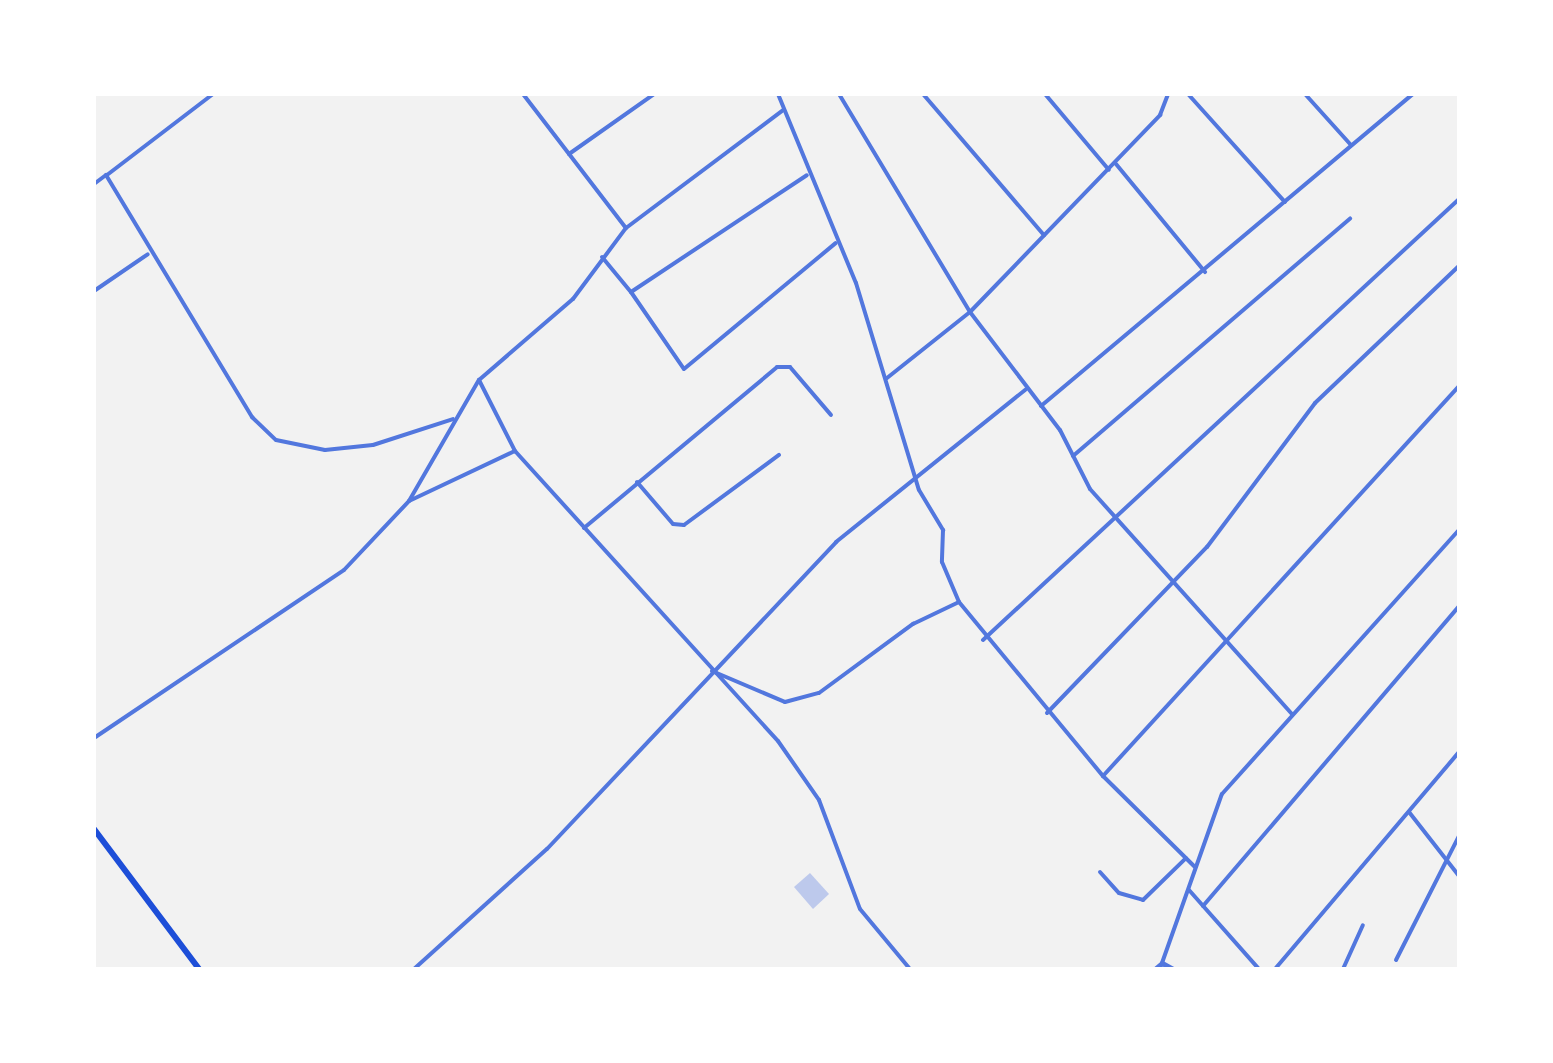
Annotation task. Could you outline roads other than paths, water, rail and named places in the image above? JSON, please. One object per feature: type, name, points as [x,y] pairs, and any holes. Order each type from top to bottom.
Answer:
[{"type":"main road","points":[[94,829],[199,969]]},
{"type":"street","points":[[94,184],[213,94]]},
{"type":"street","points":[[523,94],[626,228]]},
{"type":"street","points":[[569,154],[654,94]]},
{"type":"street","points":[[778,94],[886,378],[917,471],[919,490],[943,530],[942,562],[959,602],[983,640],[1103,776],[1195,867]]},
{"type":"street","points":[[839,94],[970,312],[1117,517],[1292,714]]},
{"type":"street","points":[[923,94],[1044,235]]},
{"type":"street","points":[[1045,94],[1109,170]]},
{"type":"street","points":[[886,378],[970,312],[1116,164],[1160,115],[1168,94]]},
{"type":"street","points":[[1188,94],[1285,202]]},
{"type":"street","points":[[1305,94],[1351,145]]},
{"type":"street","points":[[1040,406],[1205,272],[1413,94]]},
{"type":"street","points":[[94,738],[206,658],[314,596],[409,501],[479,380],[573,299],[626,228],[783,110]]},
{"type":"street","points":[[1116,164],[1205,272]]},
{"type":"street","points":[[106,175],[148,254],[252,417],[276,440],[325,450],[373,445],[456,418]]},
{"type":"street","points":[[631,292],[807,175]]},
{"type":"street","points":[[983,640],[1459,199]]},
{"type":"street","points":[[1073,456],[1350,219]]},
{"type":"street","points":[[602,257],[631,292],[684,369],[836,243]]},
{"type":"street","points":[[94,291],[148,254]]},
{"type":"street","points":[[1047,713],[1175,581],[1315,403],[1459,266]]},
{"type":"street","points":[[584,528],[777,367],[790,367],[831,415]]},
{"type":"street","points":[[479,380],[515,451],[710,670],[778,741],[819,800],[860,909],[910,969]]},
{"type":"street","points":[[1103,776],[1229,642],[1459,386]]},
{"type":"street","points":[[414,969],[547,849],[703,689],[710,670],[836,542],[917,471],[1025,390]]},
{"type":"street","points":[[409,501],[515,451]]},
{"type":"street","points":[[637,482],[673,524],[684,525],[779,455]]},
{"type":"street","points":[[1155,969],[1162,963],[1222,794],[1459,530]]},
{"type":"street","points":[[710,670],[785,702],[819,693],[913,624],[959,602]]},
{"type":"street","points":[[1203,906],[1459,606]]},
{"type":"street","points":[[1275,969],[1459,752]]},
{"type":"street","points":[[1409,812],[1459,876]]},
{"type":"street","points":[[1396,960],[1449,863],[1459,836]]},
{"type":"street","points":[[1100,872],[1119,893],[1143,900],[1186,858]]},
{"type":"street","points":[[1188,890],[1259,969]]},
{"type":"street","points":[[1343,969],[1363,925]]},
{"type":"street","points":[[1162,963],[1173,969]]}]
